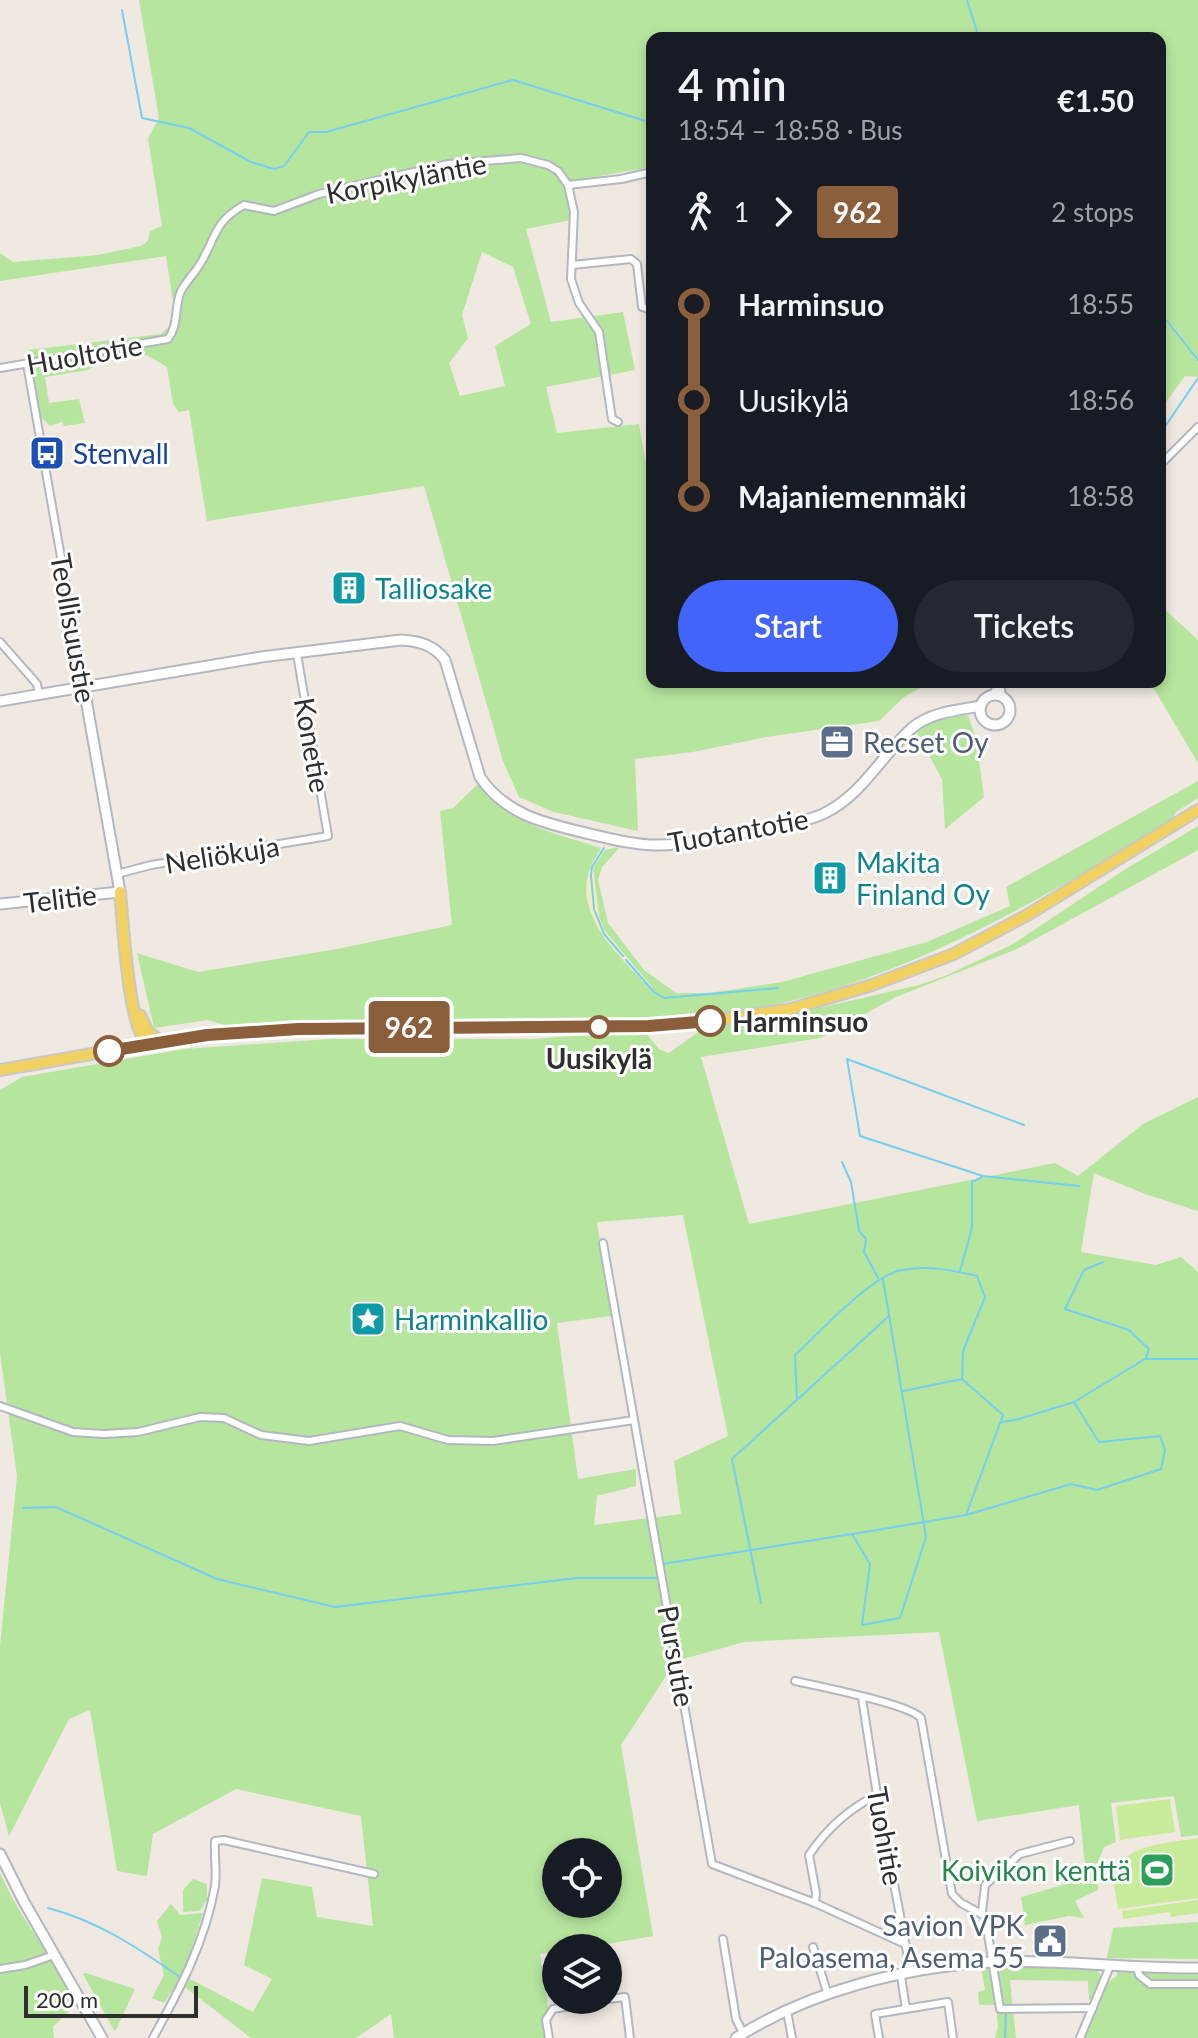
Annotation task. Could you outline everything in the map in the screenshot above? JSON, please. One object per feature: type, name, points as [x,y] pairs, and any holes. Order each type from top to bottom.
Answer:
[{"type":"main road","points":[[0,1070],[207,1035],[298,1029],[649,1026],[791,1009],[872,985],[954,954],[1029,914],[1198,810]]},
{"type":"main road","points":[[120,892],[134,1035],[132,1041],[121,1049]]},
{"type":"main road","points":[[128,967],[144,1025],[162,1042]]},
{"type":"main road","points":[[128,967],[139,1033],[148,1044]]},
{"type":"street","name":"Korpikyläntie","points":[[168,339],[174,331],[180,293],[203,260],[216,228],[227,215],[244,205],[274,211],[319,194],[448,164],[497,159],[521,158],[548,165],[558,171],[568,185]]},
{"type":"street","points":[[618,422],[612,419],[599,332],[579,303],[571,279],[574,212],[568,185],[646,173]]},
{"type":"street","points":[[572,265],[631,259],[637,264],[642,307],[646,308]]},
{"type":"street","name":"Huoltotie","points":[[0,368],[168,339]]},
{"type":"street","name":"Teollisuustie","points":[[27,364],[120,892]]},
{"type":"street","points":[[1166,459],[1198,427]]},
{"type":"street","name":"Tuotantotie","points":[[84,688],[261,657],[401,640],[416,641],[440,654],[449,669],[480,777],[503,802],[540,823],[648,845],[697,841],[822,814],[862,786],[913,727],[931,717],[965,709],[982,711]]},
{"type":"street","points":[[0,642],[37,684],[39,694]]},
{"type":"street","name":"Konetie","points":[[297,654],[328,836]]},
{"type":"street","points":[[0,701],[84,688]]},
{"type":"street","points":[[997,696],[1010,709],[1005,721],[992,725],[982,711],[997,696],[999,688]]},
{"type":"street","name":"Neliökuja","points":[[117,874],[151,865],[328,836]]},
{"type":"street","name":"Telitie","points":[[0,904],[120,892]]},
{"type":"street","name":"Pursutie","points":[[603,1243],[712,1864],[815,1903],[905,1944]]},
{"type":"street","points":[[0,1406],[73,1432],[138,1432],[200,1417],[224,1418],[261,1435],[309,1441],[400,1426],[448,1440],[493,1441],[634,1420]]},
{"type":"street","points":[[795,1681],[900,1706],[917,1713],[921,1718],[952,1894],[967,1907],[982,1912]]},
{"type":"street","name":"Tuohitie","points":[[862,1698],[905,1944],[906,2009]]},
{"type":"street","points":[[815,1903],[809,1855],[848,1813],[877,1795]]},
{"type":"street","points":[[153,2038],[187,1976],[197,1948],[215,1885],[215,1841],[224,1840],[374,1874]]},
{"type":"street","points":[[1070,1841],[1020,1854],[985,1885],[982,1912],[986,1920],[1000,2009],[1093,2008]]},
{"type":"street","points":[[0,1854],[102,2038]]},
{"type":"street","points":[[723,1939],[739,2036],[787,2011],[828,1995],[906,1975],[992,1962],[1198,1968]]},
{"type":"street","points":[[813,1947],[828,1995]]},
{"type":"street","points":[[0,1969],[55,1955]]},
{"type":"street","points":[[1080,2038],[1110,1966]]},
{"type":"street","points":[[1137,1968],[1139,1975],[1150,1984],[1198,1984]]},
{"type":"street","points":[[622,1997],[625,1997],[630,2038]]},
{"type":"street","points":[[879,2038],[874,2012],[948,2002],[953,2038]]},
{"type":"street","points":[[787,2011],[792,2038]]},
{"type":"street","points":[[549,2038],[546,2020],[550,2014]]},
{"type":"green space","points":[[139,0],[1198,0],[1198,377],[1185,376],[1166,402],[1166,32],[646,32],[646,168],[564,182],[571,220],[526,229],[551,322],[623,312],[635,370],[546,387],[557,433],[639,424],[646,464],[646,688],[920,688],[904,697],[879,721],[635,759],[638,831],[554,812],[519,797],[503,761],[424,486],[207,521],[189,410],[179,412],[173,404],[167,367],[147,355],[45,377],[49,403],[79,399],[85,423],[64,426],[62,422],[50,426],[41,417],[29,350],[161,334],[176,321],[166,256],[0,281],[0,253],[13,262],[98,255],[141,246],[148,241],[150,231],[162,226],[148,138],[159,118]],"holes":[[[482,252],[513,267],[531,324],[495,346],[505,386],[460,396],[449,363],[468,338],[462,315]]]},
{"type":"green space","points":[[1166,611],[1198,640],[1198,763],[1154,688],[1166,688]]},
{"type":"green space","points":[[968,716],[976,738],[984,797],[945,829],[942,779],[917,733],[933,721]]},
{"type":"green space","points":[[1198,781],[1198,798],[1176,812],[1171,821],[1004,917],[888,970],[828,991],[766,1006],[645,1021],[595,1017],[595,1020],[581,1023],[368,1020],[228,1026],[208,1020],[154,1028],[137,953],[198,972],[337,949],[452,925],[440,811],[453,808],[478,784],[520,819],[549,832],[601,848],[588,877],[591,911],[606,940],[651,990],[653,988],[604,930],[599,917],[593,868],[605,850],[620,847],[602,867],[598,880],[608,923],[644,970],[676,993],[709,993],[782,982],[927,942],[1010,906],[1006,887]]},
{"type":"green space","points":[[1198,826],[1198,850],[1017,949],[896,997],[820,1038],[701,1057],[749,1224],[1055,1163],[1078,1176],[1143,1124],[1198,1097],[1198,1211],[1094,1173],[1081,1252],[1156,1265],[1181,1257],[1198,1272],[1198,1835],[1181,1837],[1174,1796],[1111,1803],[1116,1842],[1104,1847],[1099,1860],[1098,1890],[1075,1901],[1084,1918],[1069,1916],[1025,1925],[1021,1897],[1076,1881],[1085,1866],[1079,1805],[977,1821],[939,1632],[744,1642],[676,1661],[621,1745],[653,1936],[622,1941],[622,1934],[542,1934],[542,2014],[549,2014],[553,2038],[394,2038],[391,2014],[356,2038],[251,2038],[185,1987],[190,1979],[253,2012],[272,1979],[244,1965],[262,1878],[312,1887],[317,1917],[373,1926],[361,1816],[236,1789],[153,1834],[147,1876],[117,1871],[90,1710],[69,1719],[9,1836],[0,1803],[0,1646],[17,1476],[0,1353],[0,1090],[22,1077],[184,1049],[331,1039],[535,1039],[643,1030],[660,1050],[669,1053],[701,1030],[784,1016],[919,985],[1013,944],[1124,870]],"holes":[[[683,1215],[728,1436],[674,1461],[681,1514],[594,1525],[597,1496],[636,1486],[636,1469],[578,1479],[557,1323],[611,1316],[597,1222]]]},
{"type":"green space","points":[[1170,1799],[1175,1832],[1120,1840],[1116,1806]]},
{"type":"green space","name":"Koivikon kenttä","points":[[1198,1838],[1198,1898],[1118,1909],[1113,1879],[1126,1858],[1147,1847]]},
{"type":"green space","points":[[0,1873],[27,1923],[79,2002],[53,2027],[54,2038],[0,2038]]},
{"type":"green space","points":[[193,1879],[207,1884],[207,1899],[200,1911],[183,1912],[183,1890]]},
{"type":"green space","points":[[1198,1900],[1198,1913],[1171,1917],[1170,1912],[1123,1919],[1122,1911]]},
{"type":"green space","points":[[171,1904],[180,1915],[203,1913],[185,1970],[164,2003],[152,1998],[164,1975],[158,1949],[162,1937],[157,1921]]},
{"type":"green space","points":[[1198,1922],[1198,1959],[1107,1958],[1113,1928]]},
{"type":"green space","points":[[991,1964],[1198,1971],[1198,2038],[1084,2038],[1100,1994],[1117,1976],[1117,1972],[1098,1971],[1102,1979],[1093,1999],[1089,2000],[1088,1981],[1010,1980],[1016,2038],[995,2038],[998,2027],[996,2005],[979,2005],[978,1992],[985,1990],[981,1967]]},
{"type":"green space","points":[[83,1974],[135,1989],[115,2032]]},
{"type":"sand","points":[[601,848],[605,850],[593,868],[599,917],[604,930],[625,955],[622,958],[599,930],[589,908],[589,871]]},
{"type":"waterway","points":[[967,0],[977,32]]},
{"type":"waterway","points":[[122,10],[142,118],[189,128],[251,162],[274,169],[284,166],[309,132],[326,132],[513,80],[646,121]]},
{"type":"waterway","points":[[1167,321],[1198,360]]},
{"type":"waterway","points":[[1166,425],[1198,378]]},
{"type":"waterway","points":[[604,848],[592,867],[594,909],[604,934],[623,956]]},
{"type":"waterway","points":[[626,960],[654,992],[664,998],[778,988]]},
{"type":"waterway","points":[[1024,1125],[847,1059],[860,1136],[983,1176],[1079,1186]]},
{"type":"waterway","points":[[842,1162],[851,1182],[859,1231],[866,1239],[864,1252],[878,1278]]},
{"type":"waterway","points":[[960,1271],[972,1228],[972,1182],[982,1177]]},
{"type":"waterway","points":[[1103,1262],[1084,1270],[1065,1309],[1129,1330],[1149,1349],[1146,1358]]},
{"type":"waterway","points":[[797,1400],[795,1355],[862,1293],[876,1282],[902,1270],[940,1269],[977,1276],[985,1297],[963,1351],[962,1379]]},
{"type":"waterway","points":[[658,1573],[656,1565],[852,1534],[870,1564],[862,1625],[900,1618],[926,1537],[883,1279]]},
{"type":"waterway","points":[[761,1603],[732,1459],[889,1316]]},
{"type":"waterway","points":[[1002,1422],[1074,1402],[1145,1359],[1198,1359]]},
{"type":"waterway","points":[[903,1391],[962,1379],[1003,1415],[966,1515]]},
{"type":"waterway","points":[[853,1534],[966,1515],[1071,1484],[1097,1490],[1161,1469],[1165,1450],[1160,1436],[1099,1442],[1074,1402]]},
{"type":"waterway","points":[[23,1508],[56,1507],[217,1579],[335,1607],[577,1578],[658,1578]]},
{"type":"waterway","points":[[48,1908],[101,1928],[180,1977]]},
{"type":"waterway","points":[[1005,2038],[1006,2014]]},
{"type":"bus line","name":"962","points":[[109,1051],[207,1035],[298,1029],[649,1026],[710,1021]]},
{"type":"place","name":"Stenvall","points":[[47,453]]},
{"type":"place","name":"Talliosake","points":[[349,588]]},
{"type":"place","name":"Recset Oy","points":[[837,742]]},
{"type":"place","name":"Makita Finland Oy","points":[[830,878]]},
{"type":"place","name":"Harminsuo","points":[[710,1021]]},
{"type":"place","name":"Uusikylä","points":[[599,1027]]},
{"type":"place","name":"Harminkallio","points":[[368,1319]]},
{"type":"place","name":"Koivikon kenttä","points":[[1157,1870]]},
{"type":"place","name":"Savion VPK Paloasema, Asema 55","points":[[1050,1941]]}]
